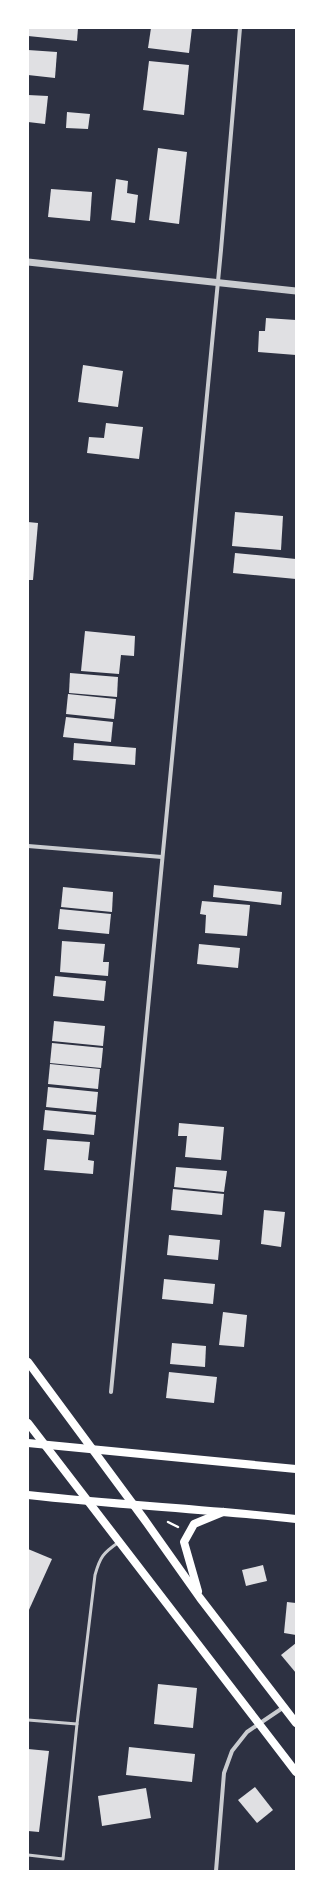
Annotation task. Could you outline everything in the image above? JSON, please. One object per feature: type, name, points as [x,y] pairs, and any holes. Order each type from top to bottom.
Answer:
[{"type":"main road","points":[[28,1362],[200,1598],[296,1723]]},
{"type":"main road","points":[[28,1423],[296,1772]]},
{"type":"main road","points":[[28,1443],[92,1448],[296,1469]]},
{"type":"main road","points":[[28,1495],[90,1502],[224,1511],[296,1519]]},
{"type":"main road","points":[[200,1598],[184,1542],[194,1524],[224,1511]]},
{"type":"street","points":[[111,1392],[240,28]]},
{"type":"street","points":[[28,262],[296,291]]},
{"type":"street","points":[[28,846],[162,857]]},
{"type":"street","points":[[216,1871],[224,1773],[232,1752],[247,1732],[284,1707]]},
{"type":"lane","points":[[28,1855],[63,1859],[77,1724],[95,1575],[104,1552],[119,1542]]},
{"type":"lane","points":[[28,1720],[77,1724]]},
{"type":"path","points":[[166,1522],[180,1528]]},
{"type":"building","points":[[28,28],[78,28],[77,41],[28,36]]},
{"type":"building","points":[[151,28],[192,28],[189,53],[148,48]]},
{"type":"building","points":[[28,50],[57,52],[55,78],[28,75]]},
{"type":"building","points":[[149,61],[189,65],[184,115],[143,110]]},
{"type":"building","points":[[28,95],[48,96],[45,124],[28,122]]},
{"type":"building","points":[[67,112],[90,114],[88,129],[66,128]]},
{"type":"building","points":[[158,148],[187,152],[179,224],[149,220]]},
{"type":"building","points":[[116,179],[128,181],[127,193],[138,195],[135,223],[111,220]]},
{"type":"building","points":[[51,189],[92,192],[90,221],[48,217]]},
{"type":"building","points":[[266,318],[296,320],[296,355],[258,352],[259,331],[265,331]]},
{"type":"building","points":[[83,365],[123,371],[118,407],[78,402]]},
{"type":"building","points":[[106,423],[143,427],[139,459],[87,453],[89,437],[104,438]]},
{"type":"building","points":[[235,512],[283,516],[281,550],[232,546]]},
{"type":"building","points":[[28,522],[38,523],[33,580],[28,580]]},
{"type":"building","points":[[235,553],[296,559],[296,579],[233,573]]},
{"type":"building","points":[[85,631],[135,636],[134,656],[121,655],[119,674],[81,671]]},
{"type":"building","points":[[70,673],[118,677],[117,697],[69,693]]},
{"type":"building","points":[[68,694],[116,699],[114,719],[66,714]]},
{"type":"building","points":[[66,717],[113,722],[111,742],[63,737]]},
{"type":"building","points":[[74,743],[136,748],[135,765],[73,760]]},
{"type":"building","points":[[214,885],[282,892],[281,905],[213,897]]},
{"type":"building","points":[[63,887],[113,892],[112,912],[61,907]]},
{"type":"building","points":[[202,901],[250,905],[247,936],[205,933],[206,915],[200,914]]},
{"type":"building","points":[[60,909],[111,914],[109,934],[58,929]]},
{"type":"building","points":[[62,941],[105,944],[103,962],[109,962],[108,976],[60,972]]},
{"type":"building","points":[[199,944],[240,948],[238,968],[197,964]]},
{"type":"building","points":[[55,976],[106,981],[104,1001],[53,996]]},
{"type":"building","points":[[54,1021],[105,1026],[103,1046],[52,1041]]},
{"type":"building","points":[[52,1043],[103,1048],[101,1068],[50,1063]]},
{"type":"building","points":[[50,1064],[100,1069],[98,1089],[48,1084]]},
{"type":"building","points":[[48,1087],[98,1092],[96,1112],[46,1107]]},
{"type":"building","points":[[45,1110],[96,1115],[94,1135],[43,1130]]},
{"type":"building","points":[[179,1123],[224,1127],[221,1160],[185,1157],[187,1136],[178,1136]]},
{"type":"building","points":[[47,1139],[90,1142],[88,1160],[94,1161],[93,1174],[44,1170]]},
{"type":"building","points":[[176,1167],[227,1171],[224,1192],[174,1187]]},
{"type":"building","points":[[173,1189],[224,1194],[222,1215],[171,1210]]},
{"type":"building","points":[[264,1210],[285,1212],[281,1247],[261,1244]]},
{"type":"building","points":[[169,1235],[220,1240],[218,1260],[167,1255]]},
{"type":"building","points":[[164,1279],[215,1284],[213,1304],[162,1299]]},
{"type":"building","points":[[223,1312],[247,1315],[244,1347],[219,1345]]},
{"type":"building","points":[[172,1343],[206,1346],[205,1367],[170,1364]]},
{"type":"building","points":[[169,1372],[217,1377],[214,1403],[166,1398]]},
{"type":"building","points":[[28,1549],[52,1559],[28,1612]]},
{"type":"building","points":[[263,1565],[267,1581],[246,1586],[242,1570]]},
{"type":"building","points":[[287,1602],[296,1603],[296,1635],[284,1633]]},
{"type":"building","points":[[296,1643],[296,1673],[281,1655]]},
{"type":"building","points":[[158,1684],[197,1688],[193,1728],[154,1724]]},
{"type":"building","points":[[129,1747],[195,1754],[192,1782],[126,1775]]},
{"type":"building","points":[[28,1749],[49,1751],[39,1832],[28,1831]]},
{"type":"building","points":[[255,1787],[273,1810],[257,1823],[238,1800]]},
{"type":"building","points":[[146,1788],[151,1818],[102,1826],[98,1796]]}]
